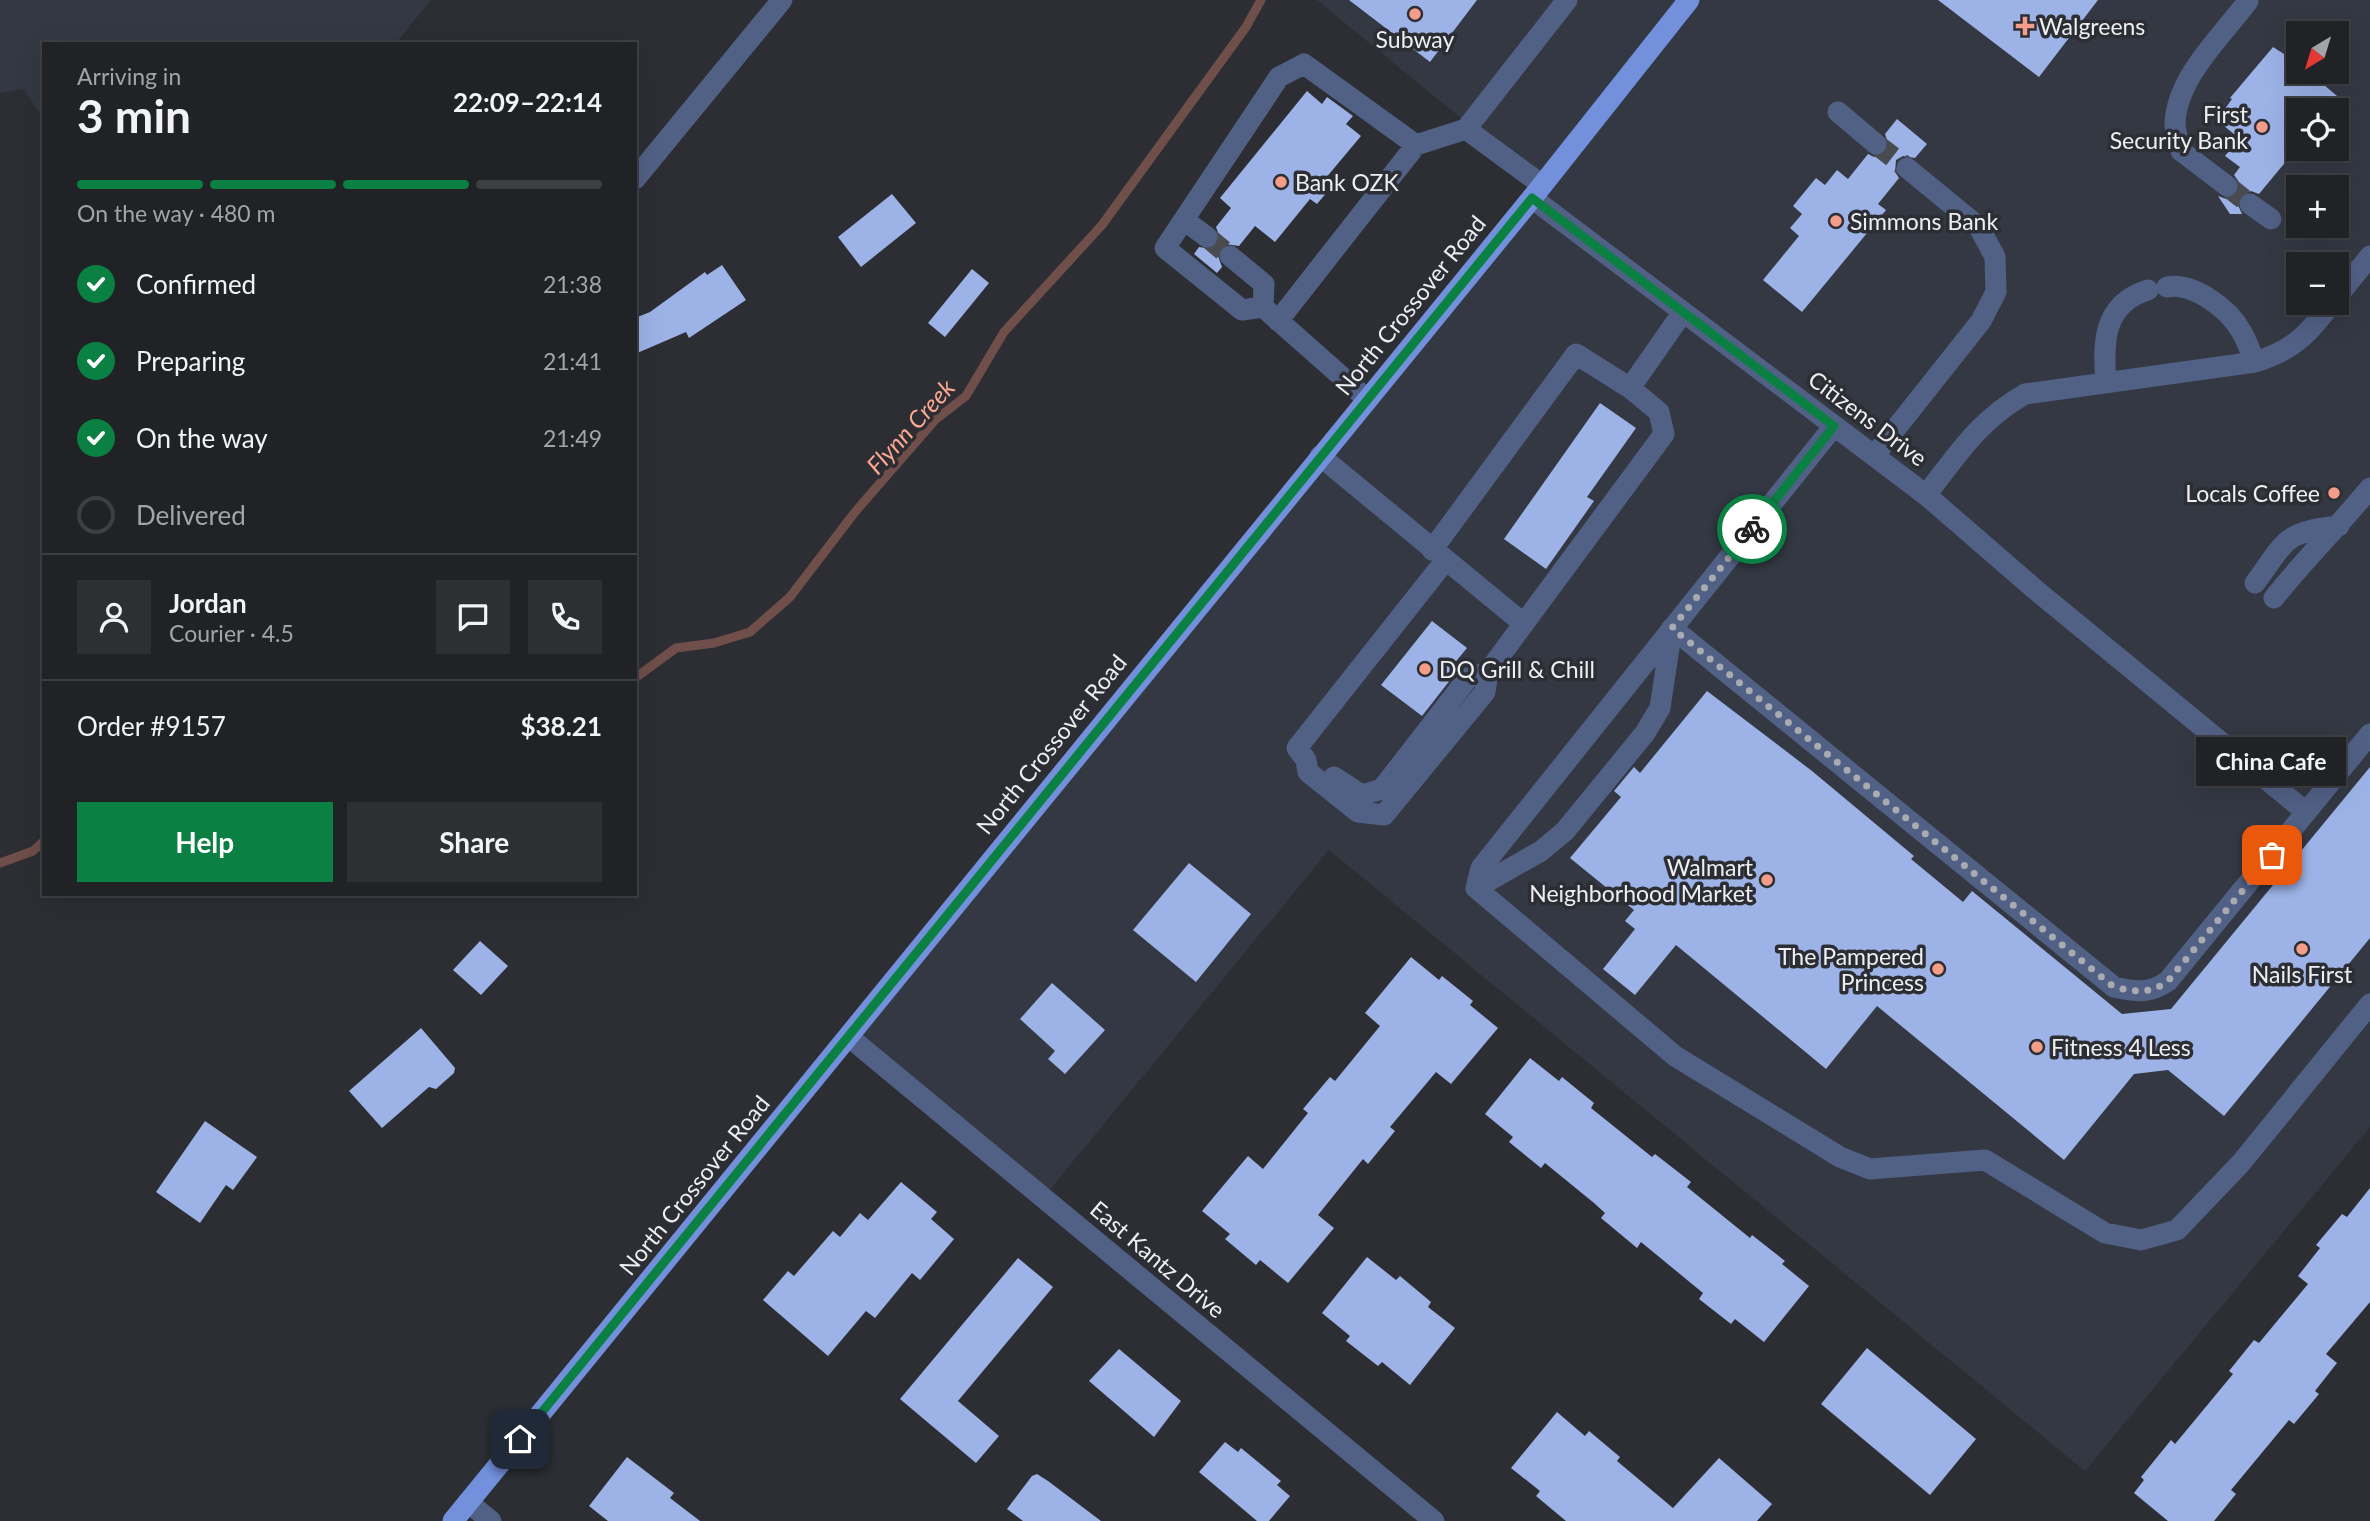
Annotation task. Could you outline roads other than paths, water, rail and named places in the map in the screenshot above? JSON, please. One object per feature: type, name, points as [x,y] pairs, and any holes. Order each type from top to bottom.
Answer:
[{"type":"main road","name":"North Crossover Road","points":[[453,1521],[1537,192],[1689,0]]},
{"type":"street","points":[[637,177],[782,0]]},
{"type":"street","points":[[1271,314],[1416,145],[1465,129],[1567,0]]},
{"type":"street","points":[[2227,186],[2181,150],[2175,124],[2181,96],[2190,77],[2248,1]]},
{"type":"street","points":[[1367,399],[1271,314],[1242,310],[1165,248],[1279,77],[1304,64],[1416,145]]},
{"type":"street","points":[[1838,112],[1876,144]]},
{"type":"street","name":"Citizens Drive","points":[[1465,129],[1683,312],[1926,495],[1973,434],[1996,410],[2025,394],[2255,362],[2279,354],[2305,337],[2322,315]]},
{"type":"street","points":[[1874,456],[1981,321],[1996,292],[1996,257],[1979,227],[1907,168]]},
{"type":"street","points":[[2250,204],[2271,219]]},
{"type":"street","points":[[1184,220],[1208,237]]},
{"type":"street","points":[[1230,257],[1264,284],[1271,314]]},
{"type":"street","points":[[2349,282],[2370,257]]},
{"type":"street","points":[[2106,383],[2103,343],[2108,327],[2129,299],[2157,289],[2185,288],[2217,305],[2241,330],[2255,362]]},
{"type":"street","points":[[1630,388],[1683,312]]},
{"type":"street","points":[[1576,354],[1630,388],[1659,412],[1664,434],[1488,672],[1485,692],[1384,815],[1359,812],[1308,772],[1306,760],[1297,748],[1439,555],[1576,354]]},
{"type":"street","points":[[1476,888],[1481,868],[1834,426]]},
{"type":"street","points":[[1320,456],[1524,624]]},
{"type":"street","points":[[2274,598],[2309,553],[2339,526],[2370,488]]},
{"type":"street","points":[[1926,495],[2036,591],[2306,812]]},
{"type":"street","points":[[2255,583],[2289,538],[2303,530],[2339,526]]},
{"type":"street","points":[[1672,628],[2114,987],[2136,992],[2155,990],[2168,981],[2370,734]]},
{"type":"street","points":[[1476,888],[1541,851],[1565,831],[1645,733],[1660,708],[1672,628]]},
{"type":"street","points":[[1476,888],[1675,1056],[1840,1157],[1870,1169],[1985,1160],[2105,1233],[2141,1240],[2177,1230],[2241,1163],[2370,1004]]},
{"type":"street","name":"East Kantz Drive","points":[[849,1037],[1434,1521]]},
{"type":"street","points":[[468,1502],[491,1521]]},
{"type":"waterway","name":"Flynn Creek","points":[[637,677],[676,648],[714,643],[750,632],[790,597],[855,512],[935,420],[966,396],[1004,332],[1102,225],[1246,27],[1261,0]]},
{"type":"waterway","name":"Flynn Creek","points":[[0,863],[33,851],[42,843]]},
{"type":"tunnel","points":[[1876,144],[1907,168]]},
{"type":"tunnel","points":[[2227,186],[2250,204]]},
{"type":"tunnel","points":[[1207,237],[1230,256]]},
{"type":"place","name":"Subway","points":[[1415,14]]},
{"type":"place","name":"Walgreens","points":[[2025,26]]},
{"type":"place","name":"First Security Bank","points":[[2262,127]]},
{"type":"place","name":"Bank OZK","points":[[1281,182]]},
{"type":"place","name":"Simmons Bank","points":[[1836,221]]},
{"type":"place","name":"Locals Coffee","points":[[2334,493]]},
{"type":"place","name":"DQ Grill & Chill","points":[[1425,669]]},
{"type":"place","name":"China Cafe","points":[[2272,855]]},
{"type":"place","name":"Walmart Neighborhood Market","points":[[1767,880]]},
{"type":"place","name":"Nails First","points":[[2302,949]]},
{"type":"place","name":"The Pampered Princess","points":[[1938,969]]},
{"type":"place","name":"Fitness 4 Less","points":[[2037,1047]]}]
